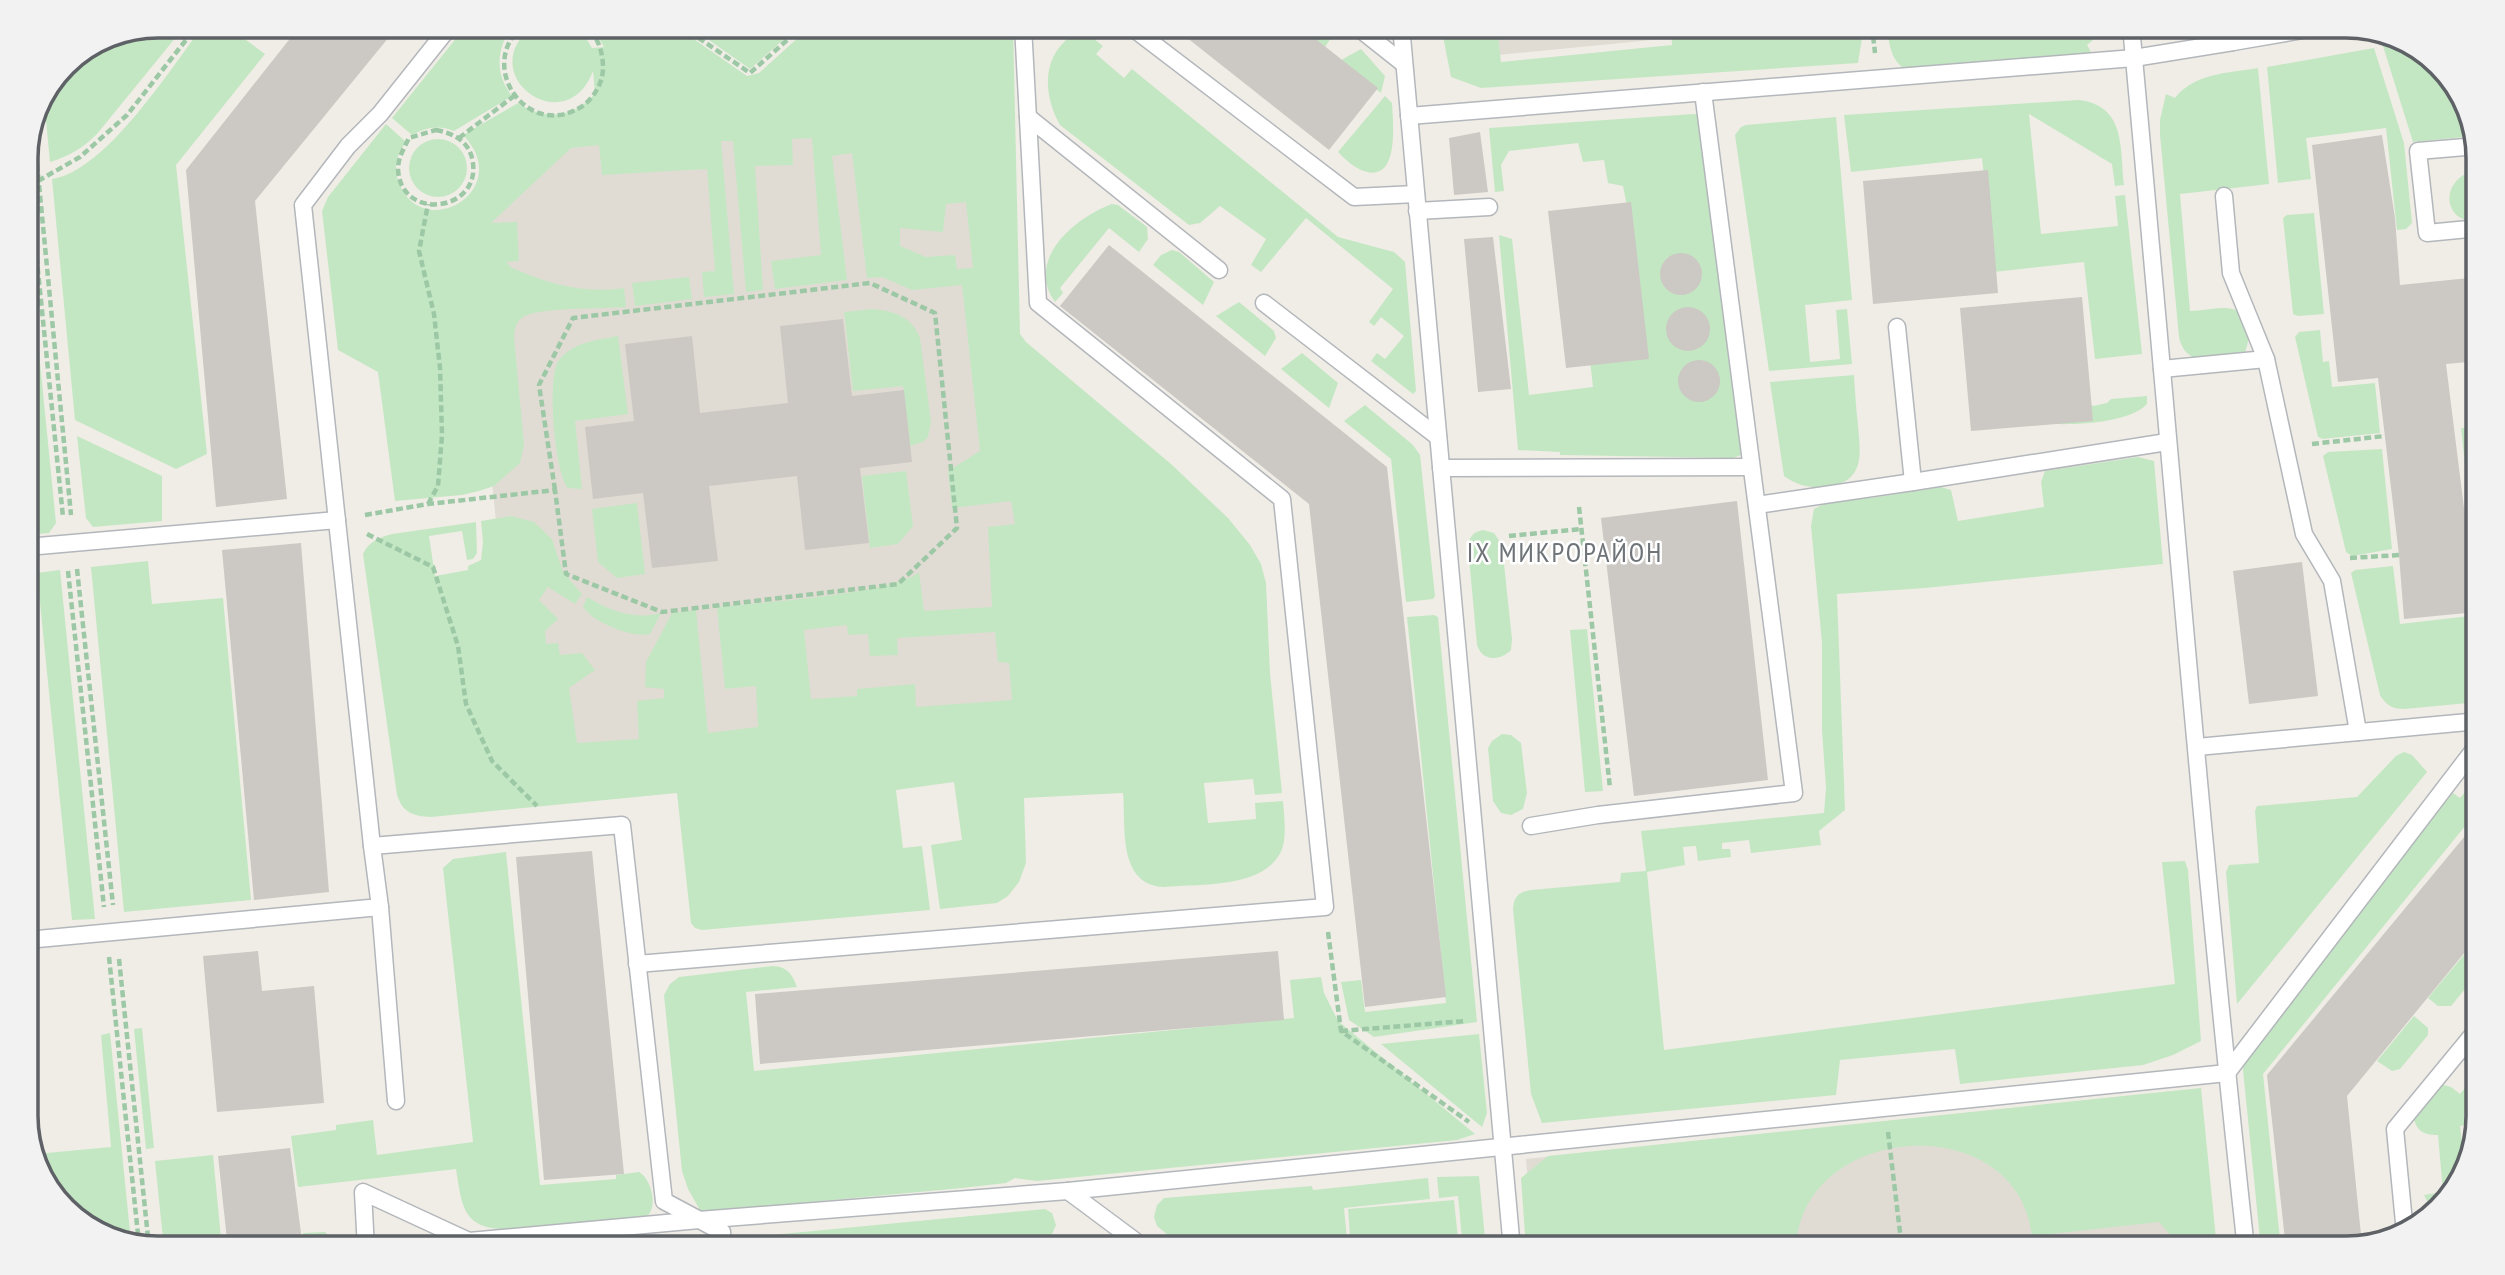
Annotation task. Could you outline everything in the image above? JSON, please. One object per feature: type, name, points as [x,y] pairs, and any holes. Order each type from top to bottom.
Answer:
[{"type":"lane","points":[[396,1101],[380,907],[303,205],[348,146],[380,114],[440,38]]},
{"type":"lane","points":[[637,964],[1325,907],[1282,499],[1038,303],[1024,38]]},
{"type":"lane","points":[[1145,38],[1354,197],[1489,207]]},
{"type":"lane","points":[[1371,38],[1404,64]]},
{"type":"lane","points":[[1402,38],[1511,1236]]},
{"type":"lane","points":[[2132,38],[2167,442],[2245,1236]]},
{"type":"lane","points":[[2233,42],[2235,38]]},
{"type":"lane","points":[[1409,116],[2134,58],[2256,38]]},
{"type":"lane","points":[[1531,826],[1794,793],[1703,92]]},
{"type":"lane","points":[[1028,117],[1219,270]]},
{"type":"lane","points":[[2466,147],[2418,151],[2427,233],[2466,229]]},
{"type":"lane","points":[[2224,196],[2231,273],[2266,359],[2304,534],[2332,581],[2358,732]]},
{"type":"lane","points":[[1264,303],[1438,437]]},
{"type":"lane","points":[[1897,327],[1913,482]]},
{"type":"lane","points":[[2162,369],[2266,359]]},
{"type":"lane","points":[[1757,505],[2167,442]]},
{"type":"lane","points":[[1441,468],[1751,467]]},
{"type":"lane","points":[[39,546],[337,520]]},
{"type":"lane","points":[[2197,747],[2466,722]]},
{"type":"lane","points":[[525,1236],[1068,1191],[2227,1073],[2466,760]]},
{"type":"lane","points":[[372,846],[622,825],[664,1201],[722,1232],[722,1236]]},
{"type":"lane","points":[[39,939],[380,907]]},
{"type":"lane","points":[[2404,1222],[2395,1129],[2466,1043]]},
{"type":"lane","points":[[1068,1191],[1129,1236]]},
{"type":"lane","points":[[365,1236],[363,1192],[459,1236]]},
{"type":"path","points":[[39,180],[80,157],[127,115],[188,38]]},
{"type":"path","points":[[512,38],[504,65],[506,81],[514,96],[527,107],[550,114],[574,111],[588,102],[598,89],[603,74],[603,58],[594,38]]},
{"type":"path","points":[[699,38],[750,73],[789,38]]},
{"type":"path","points":[[458,138],[514,96]]},
{"type":"path","points":[[436,130],[458,138],[467,146],[474,170],[464,193],[454,201],[441,205],[416,200],[407,192],[398,168],[409,138],[436,130]]},
{"type":"path","points":[[39,192],[70,542],[111,933],[148,1235]]},
{"type":"path","points":[[428,204],[419,251],[434,314],[440,368],[442,435],[439,486],[428,504]]},
{"type":"path","points":[[39,269],[111,933],[138,1234]]},
{"type":"path","points":[[870,283],[935,313],[957,528],[898,584],[662,612],[566,574],[555,490],[539,386],[573,318],[870,283]]},
{"type":"path","points":[[2304,444],[2385,436]]},
{"type":"path","points":[[337,520],[428,504],[555,490]]},
{"type":"path","points":[[1579,508],[1612,814]]},
{"type":"path","points":[[337,520],[433,567],[458,646],[466,704],[492,761],[561,830]]},
{"type":"path","points":[[1508,536],[1581,529]]},
{"type":"path","points":[[2345,558],[2399,555]]},
{"type":"path","points":[[1325,907],[1341,1031],[1503,1146]]},
{"type":"path","points":[[1341,1031],[1491,1019]]},
{"type":"path","points":[[1885,1107],[1900,1236]]},
{"type":"shaded area","points":[[1456,38],[1673,38],[1458,59]]},
{"type":"shaded area","points":[[984,88],[1046,709],[520,761],[466,222],[559,130]]},
{"type":"shaded area","points":[[2174,1091],[2190,1236],[1533,1236],[1526,1159]]},
{"type":"green space","points":[[175,38],[97,134],[75,151],[50,162],[46,119],[59,92],[74,74],[92,59],[112,48],[135,41]]},
{"type":"green space","points":[[194,38],[243,38],[265,54],[176,165],[207,454],[176,469],[75,420],[52,179],[73,172],[94,158],[155,91]]},
{"type":"green space","points":[[456,38],[506,38],[500,64],[503,80],[512,96],[454,131],[433,128],[412,135],[392,118]]},
{"type":"green space","points":[[523,38],[586,38],[592,48],[604,47],[599,38],[692,38],[747,76],[759,73],[798,38],[1013,38],[1020,334],[1026,342],[1171,464],[1228,518],[1250,545],[1261,564],[1266,583],[1270,673],[1282,793],[1255,795],[1253,779],[1204,783],[1208,823],[1256,819],[1255,803],[1283,801],[1284,837],[1282,849],[1274,862],[1247,878],[1230,882],[1164,887],[1149,884],[1138,876],[1127,852],[1123,793],[1024,798],[1026,863],[1019,882],[1008,896],[997,903],[940,909],[931,845],[962,840],[954,782],[896,790],[903,848],[922,846],[930,910],[702,930],[691,923],[677,793],[431,817],[419,816],[406,810],[397,795],[363,554],[371,543],[379,538],[476,522],[477,553],[473,559],[467,560],[462,531],[429,536],[435,576],[468,570],[468,566],[481,560],[481,521],[511,516],[534,522],[552,539],[563,572],[582,594],[575,604],[548,587],[539,600],[558,619],[545,631],[546,644],[558,643],[560,655],[582,653],[595,670],[569,688],[577,743],[639,739],[637,701],[664,698],[664,689],[645,687],[646,662],[672,613],[696,610],[708,733],[758,727],[756,686],[725,689],[717,607],[855,592],[905,580],[919,572],[924,611],[992,607],[988,527],[1015,524],[1011,501],[952,508],[948,471],[980,451],[962,285],[912,290],[882,277],[867,278],[852,153],[832,156],[847,280],[775,289],[771,261],[821,255],[812,138],[792,139],[793,165],[755,166],[763,290],[746,292],[733,141],[721,141],[734,294],[704,297],[702,272],[715,271],[707,169],[602,175],[599,145],[571,148],[491,223],[517,222],[519,261],[506,262],[512,268],[539,279],[581,289],[624,288],[626,307],[572,309],[523,317],[516,325],[514,336],[524,445],[520,463],[494,486],[479,491],[395,501],[378,372],[338,350],[322,211],[328,197],[386,124],[406,142],[398,156],[396,172],[399,183],[411,201],[427,209],[444,209],[460,202],[472,190],[479,174],[476,155],[463,135],[518,103],[538,113],[559,114],[578,108],[595,93],[593,71],[580,92],[564,101],[546,101],[530,93],[518,80],[512,63],[517,45]],"holes":[[[966,202],[973,268],[957,269],[955,255],[926,257],[900,246],[900,228],[943,232],[946,204]],[[847,625],[848,635],[868,634],[870,656],[898,655],[897,638],[995,632],[998,662],[1009,663],[1012,700],[916,707],[915,684],[857,689],[857,696],[811,699],[804,630]]]},
{"type":"green space","points":[[706,38],[785,38],[750,69]]},
{"type":"green space","points":[[1069,38],[1093,38],[1103,46],[1096,54],[1124,78],[1132,69],[1338,237],[1394,252],[1405,262],[1416,391],[1413,394],[1371,361],[1377,353],[1385,359],[1404,336],[1381,317],[1374,326],[1369,322],[1393,289],[1306,218],[1261,272],[1251,265],[1266,239],[1220,206],[1200,223],[1189,225],[1060,125],[1051,104],[1048,82],[1052,60],[1057,50]]},
{"type":"green space","points":[[1311,38],[1331,38],[1324,49]]},
{"type":"green space","points":[[1443,38],[1498,38],[1501,62],[1672,45],[1672,38],[1862,38],[1858,63],[1481,88],[1451,77]]},
{"type":"green space","points":[[1889,38],[2095,38],[2087,45],[2091,52],[2083,55],[1905,69],[1893,56]]},
{"type":"green space","points":[[2383,46],[2400,51],[2426,68],[2437,79],[2454,105],[2464,137],[2413,142]]},
{"type":"green space","points":[[2374,48],[2404,143],[2412,223],[2406,229],[2397,230],[2386,128],[2306,138],[2311,179],[2278,183],[2267,67]]},
{"type":"green space","points":[[1361,49],[1385,76],[1381,93],[1342,62]]},
{"type":"green space","points":[[2258,68],[2269,184],[2180,194],[2190,311],[2234,309],[2246,320],[2248,330],[2245,352],[2226,359],[2206,361],[2189,354],[2179,337],[2160,120],[2166,94],[2175,98],[2192,83],[2202,79]]},
{"type":"green space","points":[[1385,96],[1392,103],[1392,151],[1382,170],[1373,173],[1359,169],[1338,152]]},
{"type":"green space","points":[[2078,100],[2094,104],[2105,110],[2113,119],[2118,130],[2124,185],[2115,186],[2112,164],[2029,114],[2041,234],[2118,226],[2115,196],[2125,195],[2142,354],[2095,359],[2084,262],[1994,272],[1982,158],[1851,172],[1844,115]]},
{"type":"green space","points":[[1700,115],[1746,453],[1733,458],[1560,455],[1560,452],[1518,450],[1499,235],[1512,239],[1529,395],[1593,387],[1590,361],[1627,206],[1623,186],[1608,183],[1604,160],[1583,162],[1578,143],[1509,151],[1501,165],[1504,191],[1495,192],[1489,128]]},
{"type":"green space","points":[[1836,117],[1852,300],[1805,305],[1810,362],[1840,359],[1836,310],[1847,309],[1852,364],[1769,371],[1735,135],[1746,125]]},
{"type":"green space","points":[[432,139],[444,139],[459,147],[467,162],[467,174],[459,189],[444,197],[432,197],[417,189],[409,174],[409,162],[417,147]]},
{"type":"green space","points":[[2466,174],[2466,220],[2459,217],[2450,203],[2453,185]]},
{"type":"green space","points":[[1112,204],[1118,205],[1147,227],[1148,239],[1139,252],[1109,228],[1060,288],[1063,293],[1055,302],[1047,286],[1046,271],[1050,256],[1069,230],[1083,219]]},
{"type":"green space","points":[[2314,213],[2324,314],[2298,316],[2293,314],[2283,218],[2287,215]]},
{"type":"green space","points":[[1172,250],[1179,252],[1214,282],[1203,305],[1153,265],[1161,255]]},
{"type":"green space","points":[[689,277],[692,299],[635,306],[632,283]]},
{"type":"green space","points":[[1239,302],[1274,331],[1276,338],[1265,356],[1216,316]]},
{"type":"green space","points":[[872,309],[901,316],[912,324],[920,338],[931,422],[928,437],[923,442],[910,446],[903,386],[853,391],[844,312]]},
{"type":"green space","points":[[2320,330],[2323,362],[2329,361],[2332,387],[2375,383],[2380,433],[2323,439],[2318,437],[2295,337],[2299,332]]},
{"type":"green space","points":[[618,336],[628,414],[575,421],[582,489],[568,488],[563,479],[556,446],[553,404],[555,370],[559,360],[571,349]]},
{"type":"green space","points":[[39,352],[56,523],[49,533],[39,534]]},
{"type":"green space","points":[[1302,353],[1338,383],[1329,408],[1281,369]]},
{"type":"green space","points":[[1854,375],[1860,445],[1855,471],[1842,483],[1831,486],[1812,487],[1795,483],[1784,476],[1770,382]]},
{"type":"green space","points":[[2147,396],[2147,404],[2117,419],[2055,424],[2053,409],[2089,403],[2093,406],[2107,403],[2111,399]]},
{"type":"green space","points":[[1365,405],[1413,445],[1420,455],[1435,596],[1433,599],[1406,602],[1391,459],[1344,421]]},
{"type":"green space","points":[[2461,428],[2466,428],[2466,474]]},
{"type":"green space","points":[[77,436],[162,476],[162,521],[93,527],[86,518]]},
{"type":"green space","points":[[2382,449],[2392,549],[2352,556],[2346,552],[2323,456],[2328,452]]},
{"type":"green space","points":[[2138,457],[2154,461],[2163,564],[1837,594],[1845,810],[1819,831],[1821,845],[1751,853],[1749,840],[1722,843],[1722,849],[1730,849],[1731,857],[1698,861],[1696,846],[1683,847],[1685,865],[1647,872],[1664,1050],[2175,984],[2162,862],[2185,861],[2188,870],[2201,1041],[2173,1055],[2143,1065],[1960,1084],[1955,1049],[1840,1060],[1836,1095],[1542,1123],[1531,1094],[1513,909],[1518,895],[1531,890],[1620,882],[1621,873],[1646,871],[1641,831],[1824,813],[1826,788],[1822,730],[1822,643],[1811,526],[1814,509],[1842,499],[1871,498],[1941,487],[1951,490],[1958,521],[2044,507],[2041,482],[2045,471]]},
{"type":"green space","points":[[906,471],[913,526],[898,544],[870,548],[862,476]]},
{"type":"green space","points":[[637,503],[645,574],[617,578],[598,562],[592,509]]},
{"type":"green space","points":[[1483,530],[1494,533],[1502,545],[1512,639],[1511,650],[1496,658],[1487,657],[1477,645],[1468,547],[1472,535]]},
{"type":"green space","points":[[148,561],[152,604],[223,598],[251,900],[124,912],[91,567]]},
{"type":"green space","points":[[2393,566],[2400,624],[2466,616],[2466,703],[2400,709],[2390,706],[2380,695],[2351,573],[2355,570]]},
{"type":"green space","points":[[60,570],[95,919],[72,920],[39,573]]},
{"type":"green space","points":[[587,597],[632,615],[661,613],[650,634],[630,633],[592,616],[583,607]]},
{"type":"green space","points":[[1407,617],[1438,617],[1477,1022],[1374,1037],[1349,1020],[1341,982],[1361,980],[1365,1012],[1446,1003]]},
{"type":"green space","points":[[1587,629],[1603,791],[1585,792],[1570,630]]},
{"type":"green space","points":[[1502,734],[1511,735],[1521,743],[1527,793],[1523,809],[1511,815],[1501,813],[1493,801],[1488,748],[1492,741]]},
{"type":"green space","points":[[2404,752],[2412,755],[2427,772],[2237,1004],[2226,872],[2229,865],[2259,863],[2255,811],[2257,806],[2357,797],[2396,756]]},
{"type":"green space","points":[[2466,791],[2466,825],[2263,1074],[2280,1236],[2260,1236],[2243,1070],[2244,1060],[2256,1032],[2453,793],[2460,798]]},
{"type":"green space","points":[[506,852],[540,1185],[616,1179],[616,1175],[639,1172],[647,1181],[652,1194],[649,1214],[645,1218],[494,1228],[482,1225],[467,1214],[460,1195],[456,1169],[298,1187],[291,1136],[336,1130],[336,1125],[373,1120],[377,1155],[473,1142],[443,868],[453,859]]},
{"type":"green space","points":[[2466,952],[2466,988],[2451,1006],[2438,1006],[2428,998]]},
{"type":"green space","points":[[773,966],[788,972],[797,987],[746,992],[754,1071],[1294,1018],[1290,980],[1321,977],[1324,993],[1338,1021],[1475,1134],[1457,1140],[1037,1181],[1015,1178],[1006,1183],[962,1188],[701,1212],[688,1189],[682,1171],[664,995],[670,984],[679,977]]},
{"type":"green space","points":[[2414,1016],[2428,1028],[2428,1035],[2400,1069],[2392,1071],[2377,1061]]},
{"type":"green space","points":[[142,1028],[154,1148],[146,1149],[134,1029]]},
{"type":"green space","points":[[110,1033],[130,1233],[105,1224],[79,1207],[59,1183],[45,1153],[111,1147],[101,1035]]},
{"type":"green space","points":[[1479,1034],[1487,1113],[1482,1127],[1381,1044]]},
{"type":"green space","points":[[2440,1084],[2451,1087],[2460,1094],[2466,1087],[2465,1125],[2460,1126],[2462,1146],[2454,1170],[2443,1189],[2438,1135],[2421,1131],[2413,1115]]},
{"type":"green space","points":[[2201,1088],[2216,1236],[2171,1236],[2159,1222],[2032,1236],[2018,1194],[1989,1166],[1952,1150],[1910,1146],[1869,1155],[1833,1175],[1807,1206],[1799,1236],[1525,1236],[1521,1178],[1548,1156]]},
{"type":"green space","points":[[213,1155],[221,1236],[163,1236],[155,1161]]},
{"type":"green space","points":[[1479,1176],[1485,1236],[1462,1236],[1458,1196],[1439,1198],[1437,1177]]},
{"type":"green space","points":[[1428,1178],[1430,1199],[1344,1208],[1347,1236],[1169,1236],[1157,1226],[1154,1217],[1157,1205],[1164,1198],[1312,1186],[1313,1190]]},
{"type":"green space","points":[[2439,1193],[2431,1201],[2427,1201],[2424,1195]]},
{"type":"green space","points":[[1454,1200],[1458,1236],[1350,1236],[1348,1209]]},
{"type":"green space","points":[[1045,1209],[1052,1213],[1056,1225],[1049,1236],[771,1235]]},
{"type":"green space","points":[[325,1232],[328,1236],[303,1236],[303,1233]]},
{"type":"building","points":[[290,38],[388,38],[255,201],[287,499],[216,507],[186,170]]},
{"type":"building","points":[[1187,38],[1314,38],[1378,88],[1329,150]]},
{"type":"building","points":[[1480,132],[1488,192],[1454,195],[1449,138]]},
{"type":"building","points":[[2382,135],[2395,218],[2400,285],[2466,278],[2466,362],[2446,364],[2466,524],[2466,613],[2404,619],[2378,378],[2338,382],[2312,145]]},
{"type":"building","points":[[1988,170],[1998,293],[1873,304],[1863,181]]},
{"type":"building","points":[[1631,202],[1649,359],[1566,368],[1548,211]]},
{"type":"building","points":[[1493,237],[1511,389],[1478,392],[1464,239]]},
{"type":"building","points":[[1109,245],[1387,467],[1446,997],[1365,1007],[1309,504],[1060,306]]},
{"type":"building","points":[[1681,253],[1696,259],[1702,274],[1696,289],[1681,295],[1666,289],[1660,274],[1666,259]]},
{"type":"building","points":[[2082,297],[2093,421],[1971,431],[1960,308]]},
{"type":"building","points":[[1688,307],[1703,314],[1710,329],[1703,344],[1688,351],[1673,344],[1666,329],[1673,314]]},
{"type":"building","points":[[843,319],[852,396],[904,390],[912,462],[860,468],[869,543],[805,550],[797,476],[709,486],[718,561],[652,568],[643,493],[593,499],[585,427],[634,421],[625,344],[692,336],[700,413],[788,403],[780,326]]},
{"type":"building","points":[[1699,360],[1714,366],[1720,381],[1714,396],[1699,402],[1684,396],[1678,381],[1684,366]]},
{"type":"building","points":[[1737,501],[1768,780],[1634,796],[1601,518]]},
{"type":"building","points":[[301,543],[329,892],[254,900],[222,550]]},
{"type":"building","points":[[2302,562],[2318,696],[2249,704],[2233,571]]},
{"type":"building","points":[[2466,835],[2466,951],[2347,1096],[2361,1235],[2285,1236],[2267,1075]]},
{"type":"building","points":[[592,851],[624,1174],[544,1180],[516,857]]},
{"type":"building","points":[[258,951],[262,991],[314,986],[324,1103],[217,1112],[203,956]]},
{"type":"building","points":[[1278,951],[1284,1020],[760,1064],[755,994]]},
{"type":"building","points":[[290,1148],[301,1236],[227,1236],[218,1156]]},
{"type":"district","name":"IX МИКРОРАЙОН","points":[[1565,552]]}]
